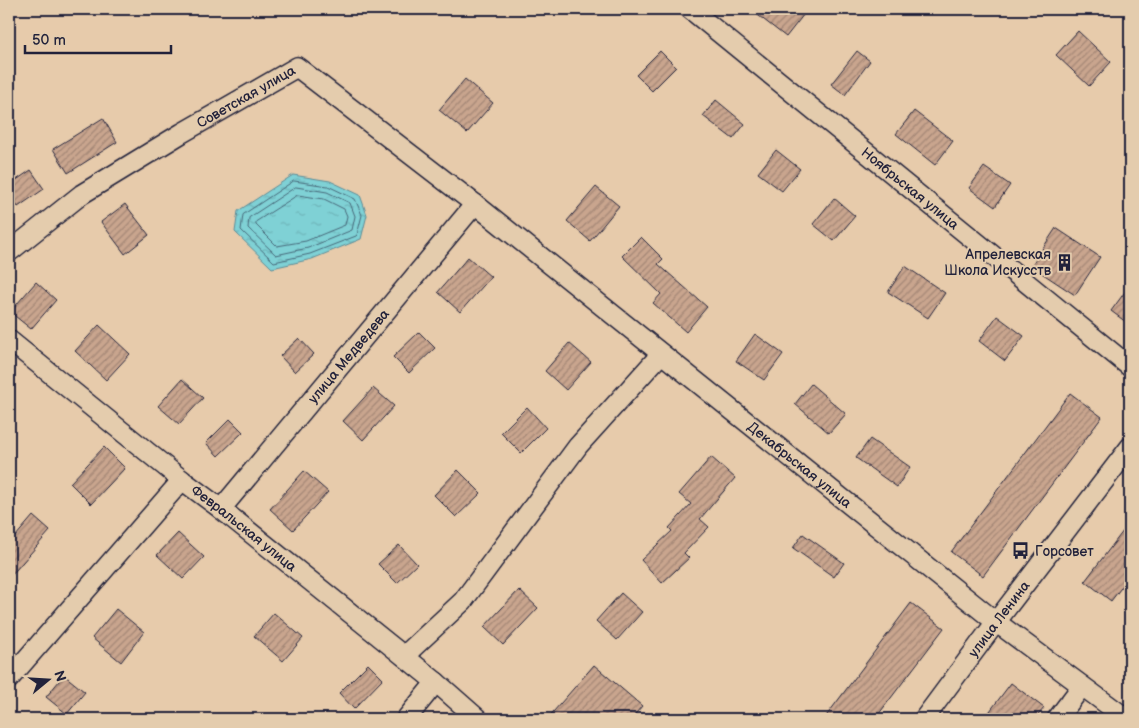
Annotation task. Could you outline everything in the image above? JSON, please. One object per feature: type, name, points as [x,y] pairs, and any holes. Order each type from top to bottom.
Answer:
[{"type":"street","name":"Ноябрьская улица","points":[[690,9],[1130,366]]},
{"type":"street","name":"Советская улица","points":[[9,252],[82,194],[182,133],[297,67],[475,204]]},
{"type":"street","name":"Декабрьская улица","points":[[475,204],[996,622],[1128,719]]},
{"type":"street","name":"улица Медведева","points":[[221,509],[475,204]]},
{"type":"street","name":"Февральская улица","points":[[9,340],[404,656],[478,719]]},
{"type":"street","points":[[404,656],[463,600],[578,446],[661,354]]},
{"type":"street","name":"улица Ленина","points":[[924,719],[1130,447]]},
{"type":"street","points":[[9,679],[182,480]]},
{"type":"street","points":[[406,719],[436,682]]},
{"type":"street","points":[[1057,719],[1082,686]]},
{"type":"water","points":[[293,175],[330,181],[360,195],[367,215],[361,239],[312,259],[272,268],[235,232],[238,211]]},
{"type":"building","points":[[750,9],[808,9],[786,37]]},
{"type":"building","points":[[1078,31],[1111,62],[1089,86],[1056,55]]},
{"type":"building","points":[[660,51],[676,67],[652,91],[636,75]]},
{"type":"building","points":[[857,51],[870,61],[845,95],[831,84]]},
{"type":"building","points":[[465,79],[493,103],[467,133],[439,110]]},
{"type":"building","points":[[716,100],[745,124],[733,139],[703,116]]},
{"type":"building","points":[[914,111],[953,141],[935,165],[896,134]]},
{"type":"building","points":[[103,118],[117,142],[68,173],[53,149]]},
{"type":"building","points":[[776,150],[800,169],[782,191],[758,173]]},
{"type":"building","points":[[984,167],[1010,185],[995,207],[969,188]]},
{"type":"building","points":[[31,170],[44,189],[18,207],[9,194],[9,185]]},
{"type":"building","points":[[596,187],[619,206],[590,241],[567,221]]},
{"type":"building","points":[[834,198],[855,216],[834,241],[813,224]]},
{"type":"building","points":[[125,204],[149,235],[125,254],[101,222]]},
{"type":"building","name":"Апрелевская Школа Искусств","points":[[1056,228],[1100,257],[1075,295],[1031,266]]},
{"type":"building","points":[[641,237],[663,259],[658,264],[707,307],[686,332],[653,303],[661,294],[622,256]]},
{"type":"building","points":[[468,257],[491,277],[460,312],[438,292]]},
{"type":"building","points":[[905,266],[945,293],[928,318],[888,292]]},
{"type":"building","points":[[36,282],[56,300],[31,329],[10,312]]},
{"type":"building","points":[[1130,285],[1130,325],[1111,311]]},
{"type":"building","points":[[997,316],[1024,336],[1005,361],[979,341]]},
{"type":"building","points":[[99,325],[130,354],[106,380],[75,351]]},
{"type":"building","points":[[419,332],[435,348],[409,373],[393,357]]},
{"type":"building","points":[[755,334],[783,354],[764,380],[736,361]]},
{"type":"building","points":[[299,338],[314,354],[295,372],[280,356]]},
{"type":"building","points":[[569,343],[591,362],[566,390],[545,371]]},
{"type":"building","points":[[182,379],[203,398],[179,424],[158,406]]},
{"type":"building","points":[[811,384],[846,414],[829,433],[795,404]]},
{"type":"building","points":[[373,388],[394,406],[363,440],[343,421]]},
{"type":"building","points":[[1070,393],[1102,417],[983,576],[951,552]]},
{"type":"building","points":[[527,407],[546,428],[521,453],[501,433]]},
{"type":"building","points":[[230,419],[243,432],[218,456],[206,443]]},
{"type":"building","points":[[870,439],[910,467],[897,487],[856,458]]},
{"type":"building","points":[[104,447],[125,468],[91,504],[70,483]]},
{"type":"building","points":[[711,457],[735,478],[700,519],[709,527],[684,553],[689,558],[662,583],[641,560],[672,531],[669,528],[691,504],[679,494]]},
{"type":"building","points":[[458,470],[481,493],[456,517],[434,495]]},
{"type":"building","points":[[304,471],[328,492],[293,530],[270,509]]},
{"type":"building","points":[[33,516],[50,531],[9,578],[9,544]]},
{"type":"building","points":[[1130,522],[1130,576],[1111,601],[1085,581]]},
{"type":"building","points":[[178,533],[204,557],[183,579],[157,555]]},
{"type":"building","points":[[803,534],[844,563],[834,577],[793,548]]},
{"type":"building","points":[[399,545],[417,564],[397,583],[378,564]]},
{"type":"building","points":[[519,590],[538,608],[503,645],[484,627]]},
{"type":"building","points":[[621,593],[642,612],[617,640],[596,621]]},
{"type":"building","points":[[911,603],[944,628],[875,719],[824,719]]},
{"type":"building","points":[[116,609],[144,632],[121,662],[92,638]]},
{"type":"building","points":[[274,613],[303,638],[283,661],[254,636]]},
{"type":"building","points":[[368,664],[383,679],[354,709],[339,693]]},
{"type":"building","points":[[594,665],[642,706],[631,719],[547,719]]},
{"type":"building","points":[[64,675],[85,692],[67,714],[46,697]]},
{"type":"building","points":[[1011,683],[1044,708],[1035,719],[984,719]]},
{"type":"place","name":"Апрелевская Школа Искусств","points":[[1065,262]]},
{"type":"place","name":"Горсовет","points":[[1021,551]]}]
